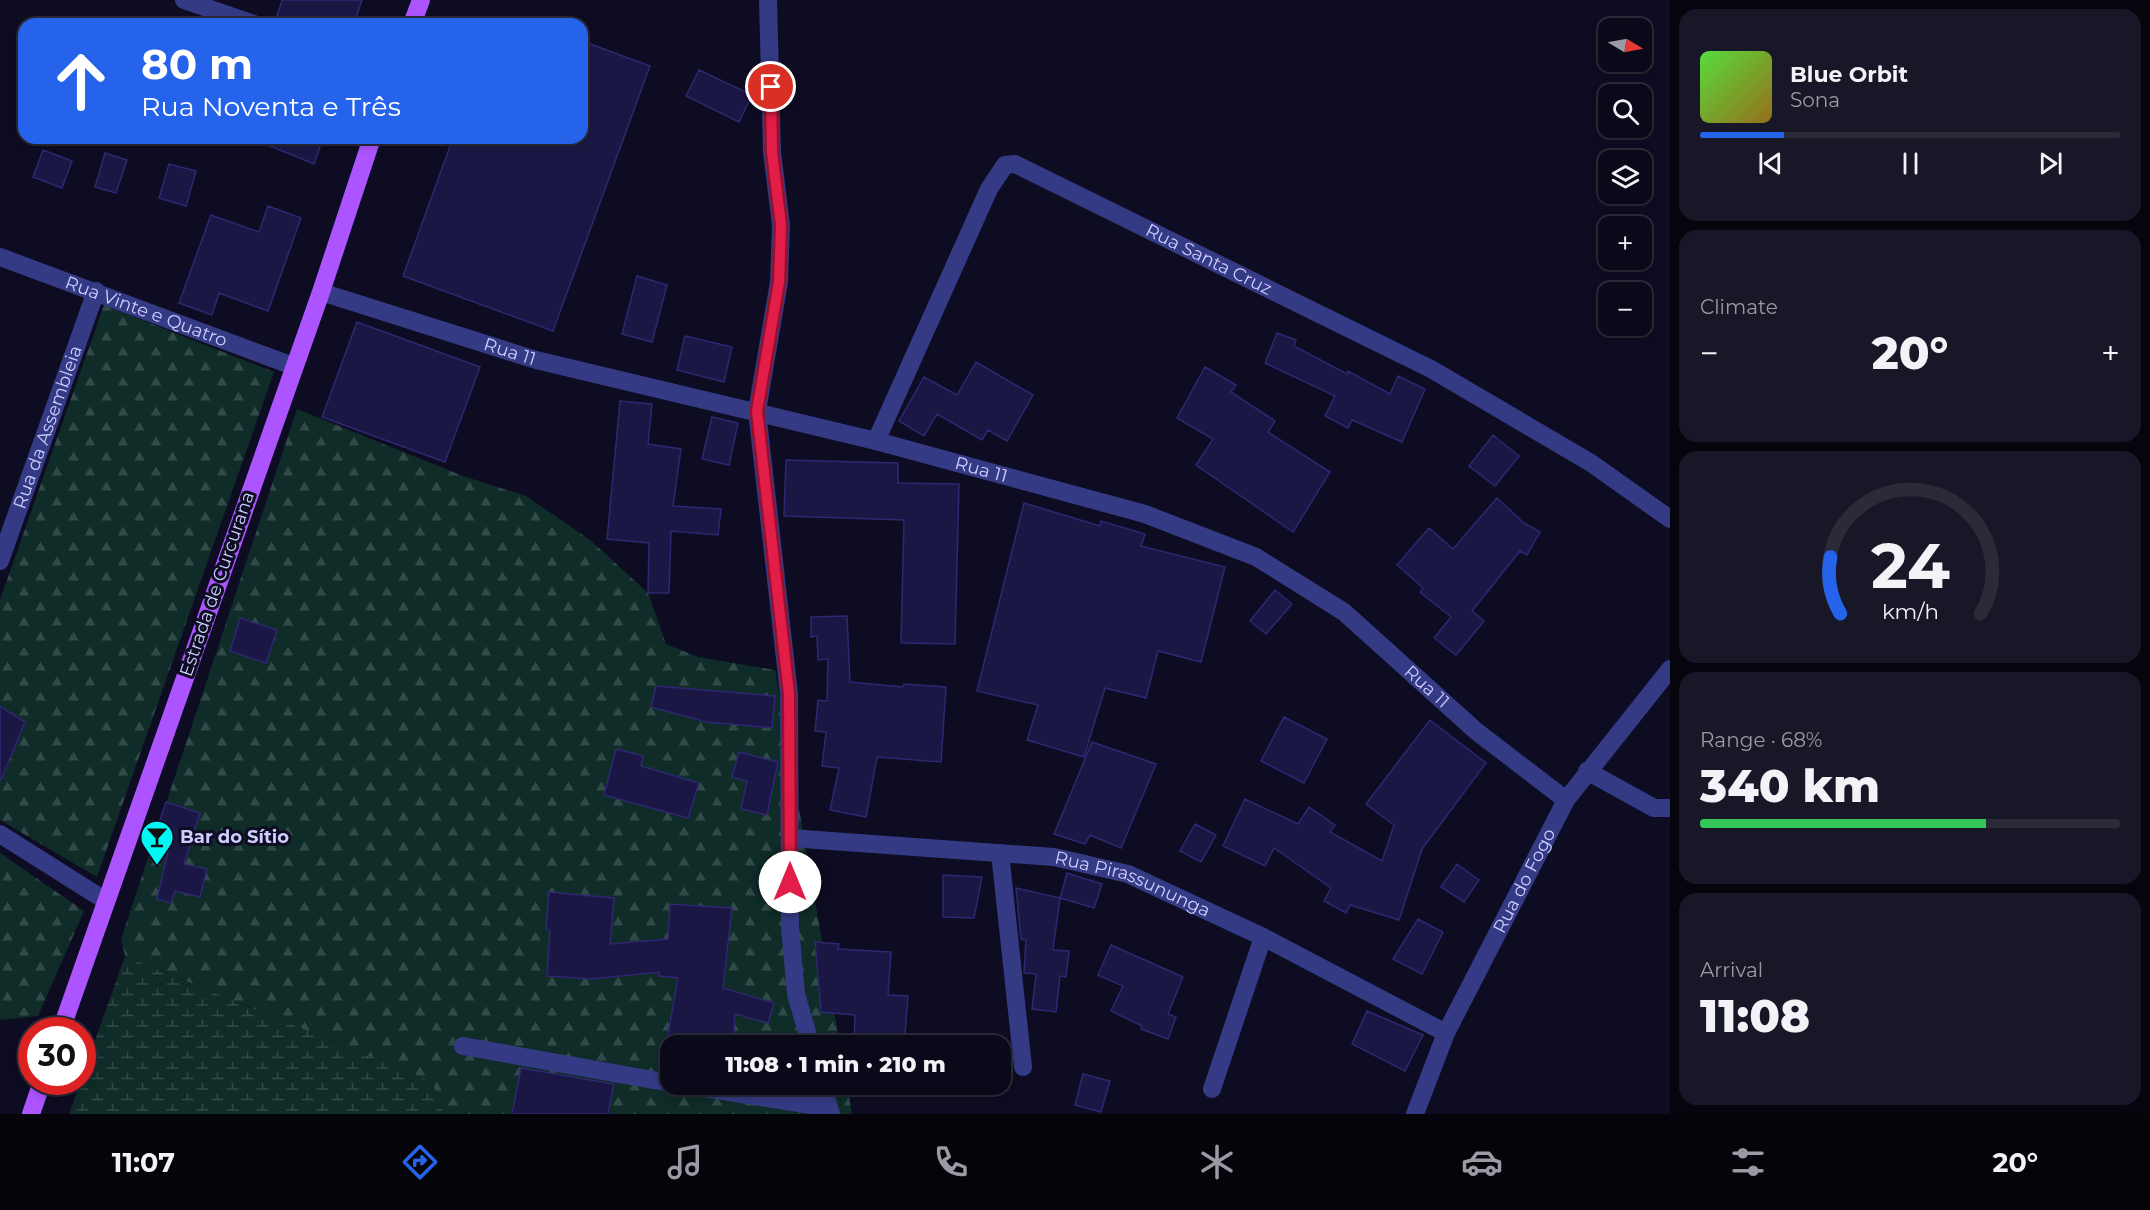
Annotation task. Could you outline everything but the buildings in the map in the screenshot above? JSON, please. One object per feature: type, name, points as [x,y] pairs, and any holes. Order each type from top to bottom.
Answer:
[{"type":"main road","points":[[414,18],[421,0]]},
{"type":"main road","name":"Estrada de Curcurana","points":[[66,1017],[293,366],[321,292],[370,144]]},
{"type":"main road","points":[[31,1114],[38,1095]]},
{"type":"street","points":[[184,0],[236,18]]},
{"type":"street","points":[[768,0],[772,152],[781,225],[779,282],[757,411],[774,578],[789,694],[791,938],[796,994],[808,1035]]},
{"type":"street","name":"Rua Santa Cruz","points":[[876,441],[989,189],[1005,165],[1015,164],[1431,369],[1591,463],[1670,519]]},
{"type":"street","name":"Rua Vinte e Quatro","points":[[0,257],[293,366]]},
{"type":"street","name":"Rua da Assembleia","points":[[0,561],[96,291]]},
{"type":"street","name":"Rua 11","points":[[321,292],[536,360],[876,441],[1145,514],[1256,556],[1344,612],[1476,731],[1566,800]]},
{"type":"street","name":"Rua do Fogo","points":[[1415,1114],[1446,1033],[1566,800],[1670,669]]},
{"type":"street","points":[[1587,771],[1654,808],[1670,808]]},
{"type":"street","points":[[0,834],[106,901]]},
{"type":"street","name":"Rua Pirassununga","points":[[790,838],[1054,857],[1128,874],[1263,937],[1446,1033]]},
{"type":"street","points":[[1000,853],[1023,1067]]},
{"type":"street","points":[[1212,1089],[1263,937]]},
{"type":"street","points":[[463,1046],[660,1081]]},
{"type":"street","points":[[741,1095],[830,1111],[825,1095]]},
{"type":"green space","points":[[104,305],[274,372],[97,877],[0,820],[0,600]]},
{"type":"green space","points":[[297,409],[463,476],[526,496],[590,540],[648,593],[666,644],[698,657],[775,670],[838,1035],[660,1035],[660,1095],[849,1095],[852,1114],[444,1114],[432,1082],[125,956],[121,939]]},
{"type":"green space","points":[[0,853],[84,911],[38,1016],[0,1020]]},
{"type":"green space","points":[[125,956],[432,1082],[444,1114],[69,1114],[76,1095],[96,1095],[96,1038]]},
{"type":"place","name":"Bar do Sítio","points":[[157,866]]},
{"type":"route","points":[[771,87],[772,152],[781,225],[779,282],[757,411],[774,578],[789,694],[790,882]]}]
